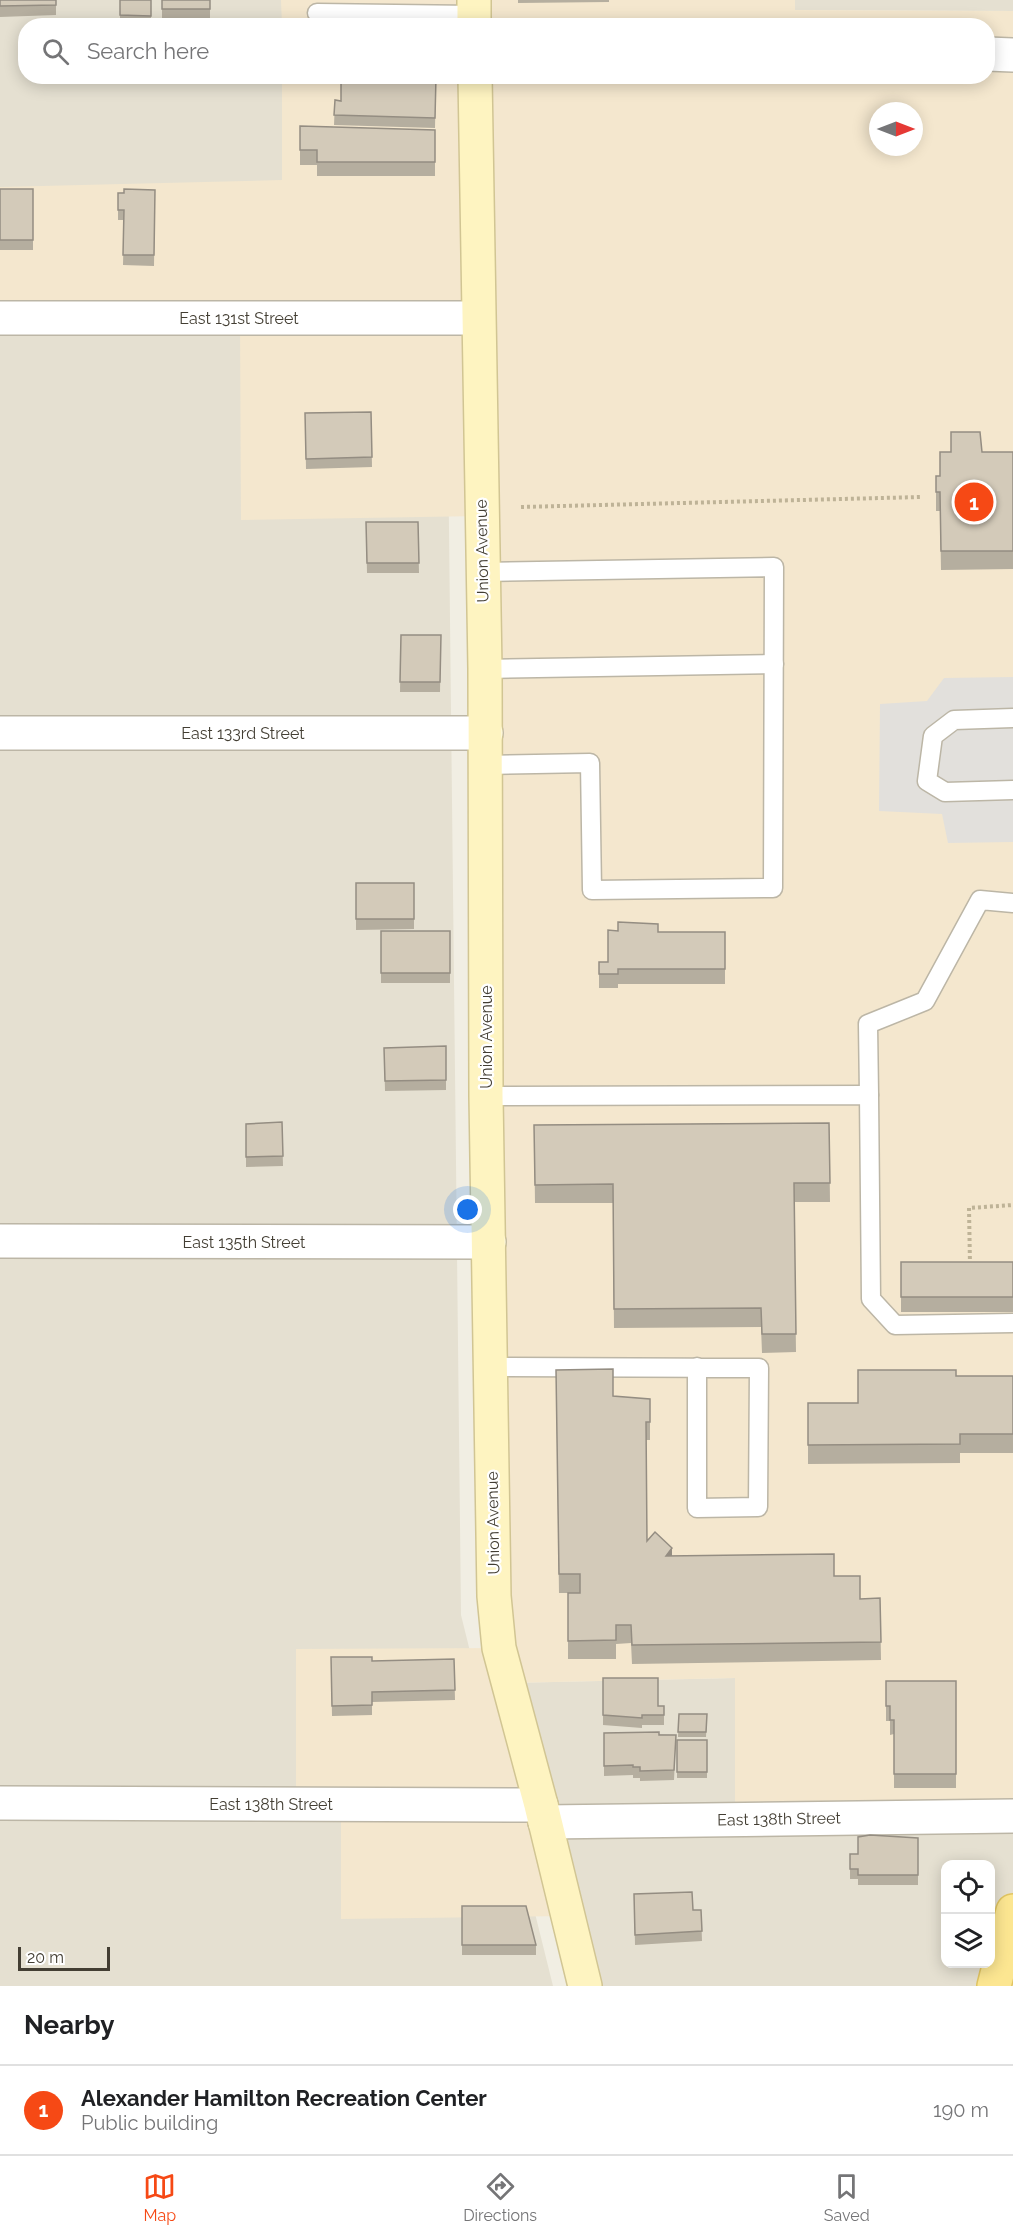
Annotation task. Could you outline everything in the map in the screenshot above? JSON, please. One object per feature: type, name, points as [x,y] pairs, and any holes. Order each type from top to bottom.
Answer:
[{"type":"main road","name":"Union Avenue","points":[[475,84],[477,318],[486,733],[486,1096],[494,1596],[499,1648],[543,1813],[585,1986]]},
{"type":"main road","points":[[994,1986],[1013,1911]]},
{"type":"street","points":[[995,54],[1013,55]]},
{"type":"street","name":"East 131st Street","points":[[0,318],[477,318]]},
{"type":"street","name":"East 133rd Street","points":[[0,733],[486,733]]},
{"type":"street","name":"East 135th Street","points":[[0,1241],[489,1242]]},
{"type":"street","name":"East 138th Street","points":[[0,1803],[543,1813],[1013,1816]]},
{"type":"lane","points":[[318,14],[474,13]]},
{"type":"lane","points":[[483,572],[774,567],[773,888],[592,890],[590,763],[485,765]]},
{"type":"lane","points":[[485,669],[774,664]]},
{"type":"lane","points":[[1013,718],[954,720],[933,736],[927,781],[945,792],[1013,790]]},
{"type":"lane","points":[[1013,903],[980,900],[925,1001],[868,1024],[871,1299],[895,1325],[1013,1323]]},
{"type":"lane","points":[[486,1096],[869,1095]]},
{"type":"lane","points":[[491,1367],[697,1367],[759,1368],[758,1507],[697,1508],[697,1367]]},
{"type":"path","points":[[521,507],[921,497]]},
{"type":"path","points":[[970,1274],[969,1208],[1013,1205]]},
{"type":"shaded area","points":[[0,0],[443,0],[443,18],[18,18],[18,84],[444,84],[461,1615],[553,1986],[0,1986]]},
{"type":"shaded area","points":[[281,0],[795,0],[795,10],[1013,11],[1013,1816],[735,1819],[735,1678],[509,1683],[568,1916],[341,1919],[341,1804],[296,1804],[296,1649],[498,1648],[481,516],[241,520],[240,318],[0,318],[0,187],[282,180],[282,84],[995,84],[995,18],[282,18]]},
{"type":"shaded area","points":[[795,0],[1013,0],[1013,11],[795,10]]},
{"type":"shaded area","points":[[1013,677],[1013,842],[948,843],[942,814],[879,811],[880,704],[927,701],[944,678]]},
{"type":"shaded area","points":[[735,1678],[735,1819],[1013,1816],[1013,1911],[994,1986],[585,1986],[508,1683]]},
{"type":"building","points":[[0,0],[56,0],[56,5],[0,6]]},
{"type":"building","points":[[120,0],[151,0],[151,16],[120,15]]},
{"type":"building","points":[[162,0],[210,0],[210,9],[162,9]]},
{"type":"building","points":[[341,84],[436,84],[435,118],[334,115],[335,100],[341,101]]},
{"type":"building","points":[[300,126],[435,130],[435,162],[317,162],[317,150],[300,150]]},
{"type":"building","points":[[0,189],[33,189],[33,240],[0,240]]},
{"type":"building","points":[[124,189],[155,190],[154,255],[123,255],[124,210],[118,210],[118,193],[124,193]]},
{"type":"building","points":[[371,412],[372,457],[306,459],[305,413]]},
{"type":"building","points":[[951,432],[980,432],[982,452],[1013,452],[1013,551],[941,551],[940,492],[936,492],[936,476],[940,476],[940,452],[951,452]]},
{"type":"building","points":[[366,522],[418,522],[419,563],[367,563]]},
{"type":"building","points":[[401,635],[441,635],[440,682],[400,682]]},
{"type":"building","points":[[356,883],[414,883],[414,919],[356,919]]},
{"type":"building","points":[[618,922],[658,924],[658,932],[725,932],[725,969],[618,969],[618,974],[599,974],[599,962],[608,962],[608,930],[618,931]]},
{"type":"building","points":[[381,931],[450,931],[450,973],[381,973]]},
{"type":"building","points":[[446,1046],[446,1080],[385,1081],[384,1048]]},
{"type":"building","points":[[282,1122],[283,1156],[246,1157],[246,1124]]},
{"type":"building","points":[[829,1123],[830,1183],[794,1183],[796,1334],[762,1334],[761,1308],[614,1309],[613,1184],[535,1185],[534,1125]]},
{"type":"building","points":[[901,1262],[1013,1262],[1013,1297],[901,1297]]},
{"type":"building","points":[[613,1369],[613,1396],[650,1399],[650,1422],[646,1422],[647,1541],[655,1532],[672,1548],[666,1556],[834,1554],[834,1576],[860,1576],[860,1599],[880,1598],[881,1642],[632,1645],[631,1625],[616,1625],[616,1640],[568,1641],[568,1593],[580,1593],[580,1574],[559,1574],[556,1370]]},
{"type":"building","points":[[858,1370],[956,1370],[956,1376],[1013,1376],[1013,1434],[960,1434],[960,1444],[808,1445],[808,1403],[858,1403]]},
{"type":"building","points":[[331,1657],[372,1657],[372,1661],[454,1659],[455,1690],[372,1692],[372,1705],[332,1706]]},
{"type":"building","points":[[603,1678],[658,1678],[658,1706],[664,1706],[664,1715],[642,1715],[642,1718],[603,1715]]},
{"type":"building","points":[[886,1681],[956,1681],[956,1774],[894,1774],[894,1720],[890,1720],[890,1706],[886,1706]]},
{"type":"building","points":[[679,1714],[707,1714],[706,1732],[678,1732]]},
{"type":"building","points":[[659,1732],[659,1735],[676,1735],[674,1770],[640,1771],[640,1767],[633,1767],[633,1765],[604,1766],[604,1733]]},
{"type":"building","points":[[677,1740],[707,1740],[707,1772],[677,1772]]},
{"type":"building","points":[[870,1835],[918,1838],[918,1875],[858,1875],[858,1869],[850,1869],[850,1854],[858,1854],[858,1837]]},
{"type":"building","points":[[692,1892],[693,1910],[701,1910],[702,1931],[635,1935],[634,1894]]},
{"type":"building","points":[[462,1906],[526,1906],[536,1945],[462,1945]]},
{"type":"place","name":"Alexander Hamilton Recreation Center","points":[[974,502]]}]
